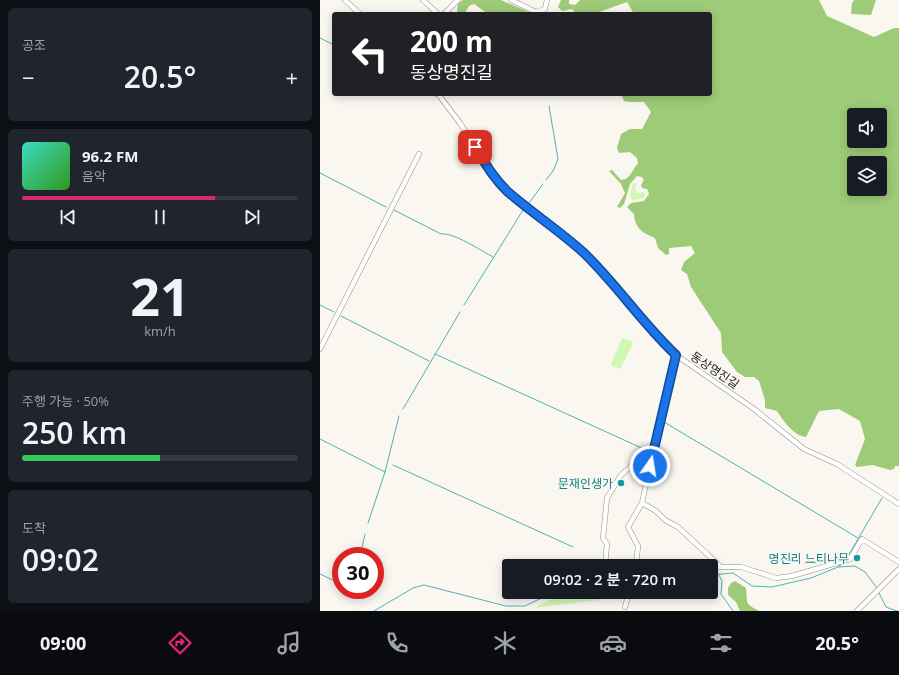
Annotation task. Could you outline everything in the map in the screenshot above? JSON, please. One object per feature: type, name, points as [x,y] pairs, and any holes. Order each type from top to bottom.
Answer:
[{"type":"street","points":[[345,0],[358,12]]},
{"type":"street","points":[[423,0],[436,12]]},
{"type":"street","points":[[446,12],[458,0]]},
{"type":"street","points":[[513,0],[536,12],[545,9],[547,0]]},
{"type":"street","name":"동상명진길","points":[[440,96],[460,123],[490,171],[502,186],[582,252],[676,355],[754,409],[804,449],[837,464],[899,504]]},
{"type":"street","points":[[320,349],[419,154]]},
{"type":"street","points":[[637,559],[638,546],[628,527],[642,503],[676,355]]},
{"type":"street","points":[[606,559],[607,544],[603,538],[606,498],[621,476],[648,452],[653,451]]},
{"type":"street","points":[[642,503],[656,511],[665,520],[678,527],[720,566],[741,567],[776,578],[792,576],[850,559],[862,539],[899,562]]},
{"type":"street","points":[[857,611],[899,569]]},
{"type":"street","points":[[625,607],[627,599]]},
{"type":"green space","points":[[463,0],[501,0],[528,12],[485,12],[474,4],[469,6],[466,12],[458,12],[458,4]]},
{"type":"green space","points":[[561,0],[569,0],[569,4],[575,5],[580,0],[819,0],[827,16],[874,37],[894,28],[899,28],[899,466],[895,466],[894,469],[890,470],[873,465],[857,467],[855,465],[865,439],[860,421],[839,409],[819,411],[806,437],[793,431],[777,411],[765,408],[765,400],[759,381],[754,377],[745,377],[737,372],[722,352],[721,333],[691,287],[687,274],[681,270],[684,262],[695,253],[691,246],[669,248],[669,254],[666,255],[658,248],[655,238],[640,230],[636,223],[634,214],[627,207],[631,203],[644,201],[649,194],[647,189],[642,188],[641,185],[644,180],[642,177],[637,176],[630,184],[624,204],[620,208],[617,207],[625,193],[621,184],[609,171],[612,170],[621,180],[626,179],[638,163],[637,158],[630,152],[619,153],[617,148],[621,134],[630,129],[642,129],[651,112],[644,102],[624,101],[622,96],[712,96],[712,12],[633,12],[627,2],[600,12],[574,12],[572,9],[562,11],[558,7]]},
{"type":"green space","points":[[854,0],[876,0],[871,15],[851,14],[852,3]]},
{"type":"green space","points":[[637,182],[635,188],[637,193],[644,192],[645,197],[634,201],[630,197],[633,183]]},
{"type":"green space","points":[[622,338],[632,341],[633,343],[620,369],[612,366],[611,364]]},
{"type":"green space","points":[[735,581],[746,588],[747,600],[749,604],[759,611],[740,611],[736,602],[728,595],[728,588],[731,583]]},
{"type":"green space","points":[[552,599],[599,599],[535,608]]},
{"type":"waterway","points":[[320,38],[332,44]]},
{"type":"waterway","points":[[546,180],[553,171],[558,159],[549,106]]},
{"type":"waterway","points":[[320,173],[386,207]]},
{"type":"waterway","points":[[529,203],[543,184]]},
{"type":"waterway","points":[[394,210],[441,234],[446,234],[460,239],[493,257]]},
{"type":"waterway","points":[[464,305],[523,210]]},
{"type":"waterway","points":[[320,305],[334,312]]},
{"type":"waterway","points":[[403,409],[460,312]]},
{"type":"waterway","points":[[341,316],[429,361]]},
{"type":"waterway","points":[[435,354],[646,450]]},
{"type":"waterway","points":[[368,523],[385,472],[399,416]]},
{"type":"waterway","points":[[664,422],[858,538]]},
{"type":"waterway","points":[[320,439],[385,472]]},
{"type":"waterway","points":[[393,465],[573,547]]},
{"type":"waterway","points":[[848,556],[882,498]]},
{"type":"waterway","points":[[362,547],[365,534]]},
{"type":"waterway","points":[[838,566],[843,564]]},
{"type":"waterway","points":[[718,574],[733,573],[752,586],[772,587],[811,578],[838,567],[855,566],[865,572],[877,588]]},
{"type":"waterway","points":[[320,574],[332,580]]},
{"type":"waterway","points":[[719,575],[722,581],[721,594],[733,611]]},
{"type":"waterway","points":[[374,611],[413,588],[424,585],[506,606],[525,606],[540,599]]},
{"type":"waterway","points":[[879,593],[886,607],[897,611]]},
{"type":"place","name":"문재인생가","points":[[621,483]]},
{"type":"place","name":"명진리 느티나무","points":[[857,558]]},
{"type":"route","points":[[475,147],[490,171],[502,186],[582,252],[599,268],[662,341],[676,355],[650,466]]}]
